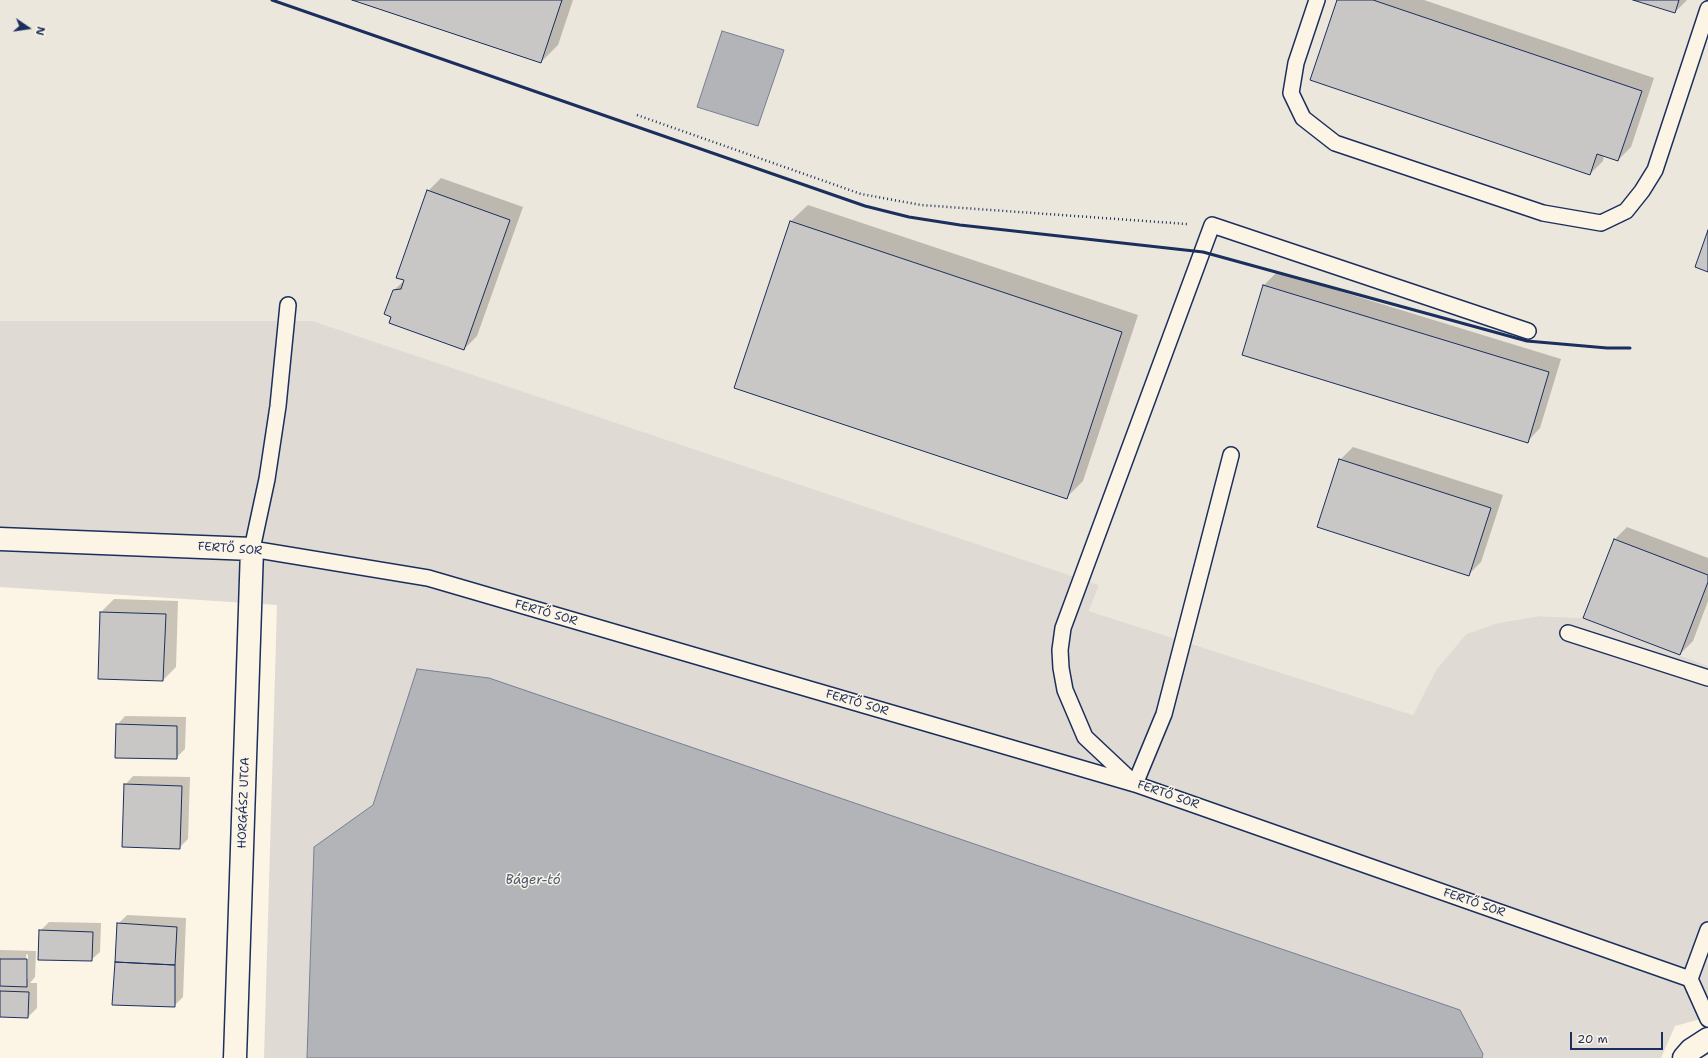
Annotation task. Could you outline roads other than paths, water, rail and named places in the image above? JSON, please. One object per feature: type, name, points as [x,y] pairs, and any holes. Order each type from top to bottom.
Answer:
[{"type":"street","name":"FERTŐ SOR","points":[[0,539],[252,549]]},
{"type":"street","name":"HORGÁSZ UTCA","points":[[235,1058],[252,549]]},
{"type":"street","points":[[1684,1058],[1691,1050],[1708,1040]]},
{"type":"lane","points":[[1317,0],[1296,63],[1291,93],[1302,118],[1335,143],[1543,213],[1601,223],[1626,211],[1642,191],[1655,170],[1708,9]]},
{"type":"lane","points":[[1231,455],[1164,714],[1135,784],[1085,737],[1065,690],[1061,668],[1060,650],[1063,628],[1212,225],[1528,331]]},
{"type":"lane","points":[[252,549],[267,479],[278,406],[288,305]]},
{"type":"lane","name":"FERTŐ SOR","points":[[252,549],[428,578],[1135,784],[1690,979]]},
{"type":"lane","points":[[1568,633],[1708,678]]},
{"type":"lane","points":[[1708,930],[1690,979],[1708,1019]]},
{"type":"water","points":[[722,31],[784,50],[758,126],[697,107]]},
{"type":"water","name":"Báger-tó","points":[[417,669],[489,678],[1460,1010],[1483,1054],[1482,1058],[307,1058],[314,847],[373,805]]},
{"type":"railway","points":[[272,0],[865,206],[909,217],[960,225],[1203,252],[1527,341],[1607,348],[1630,348]]}]
